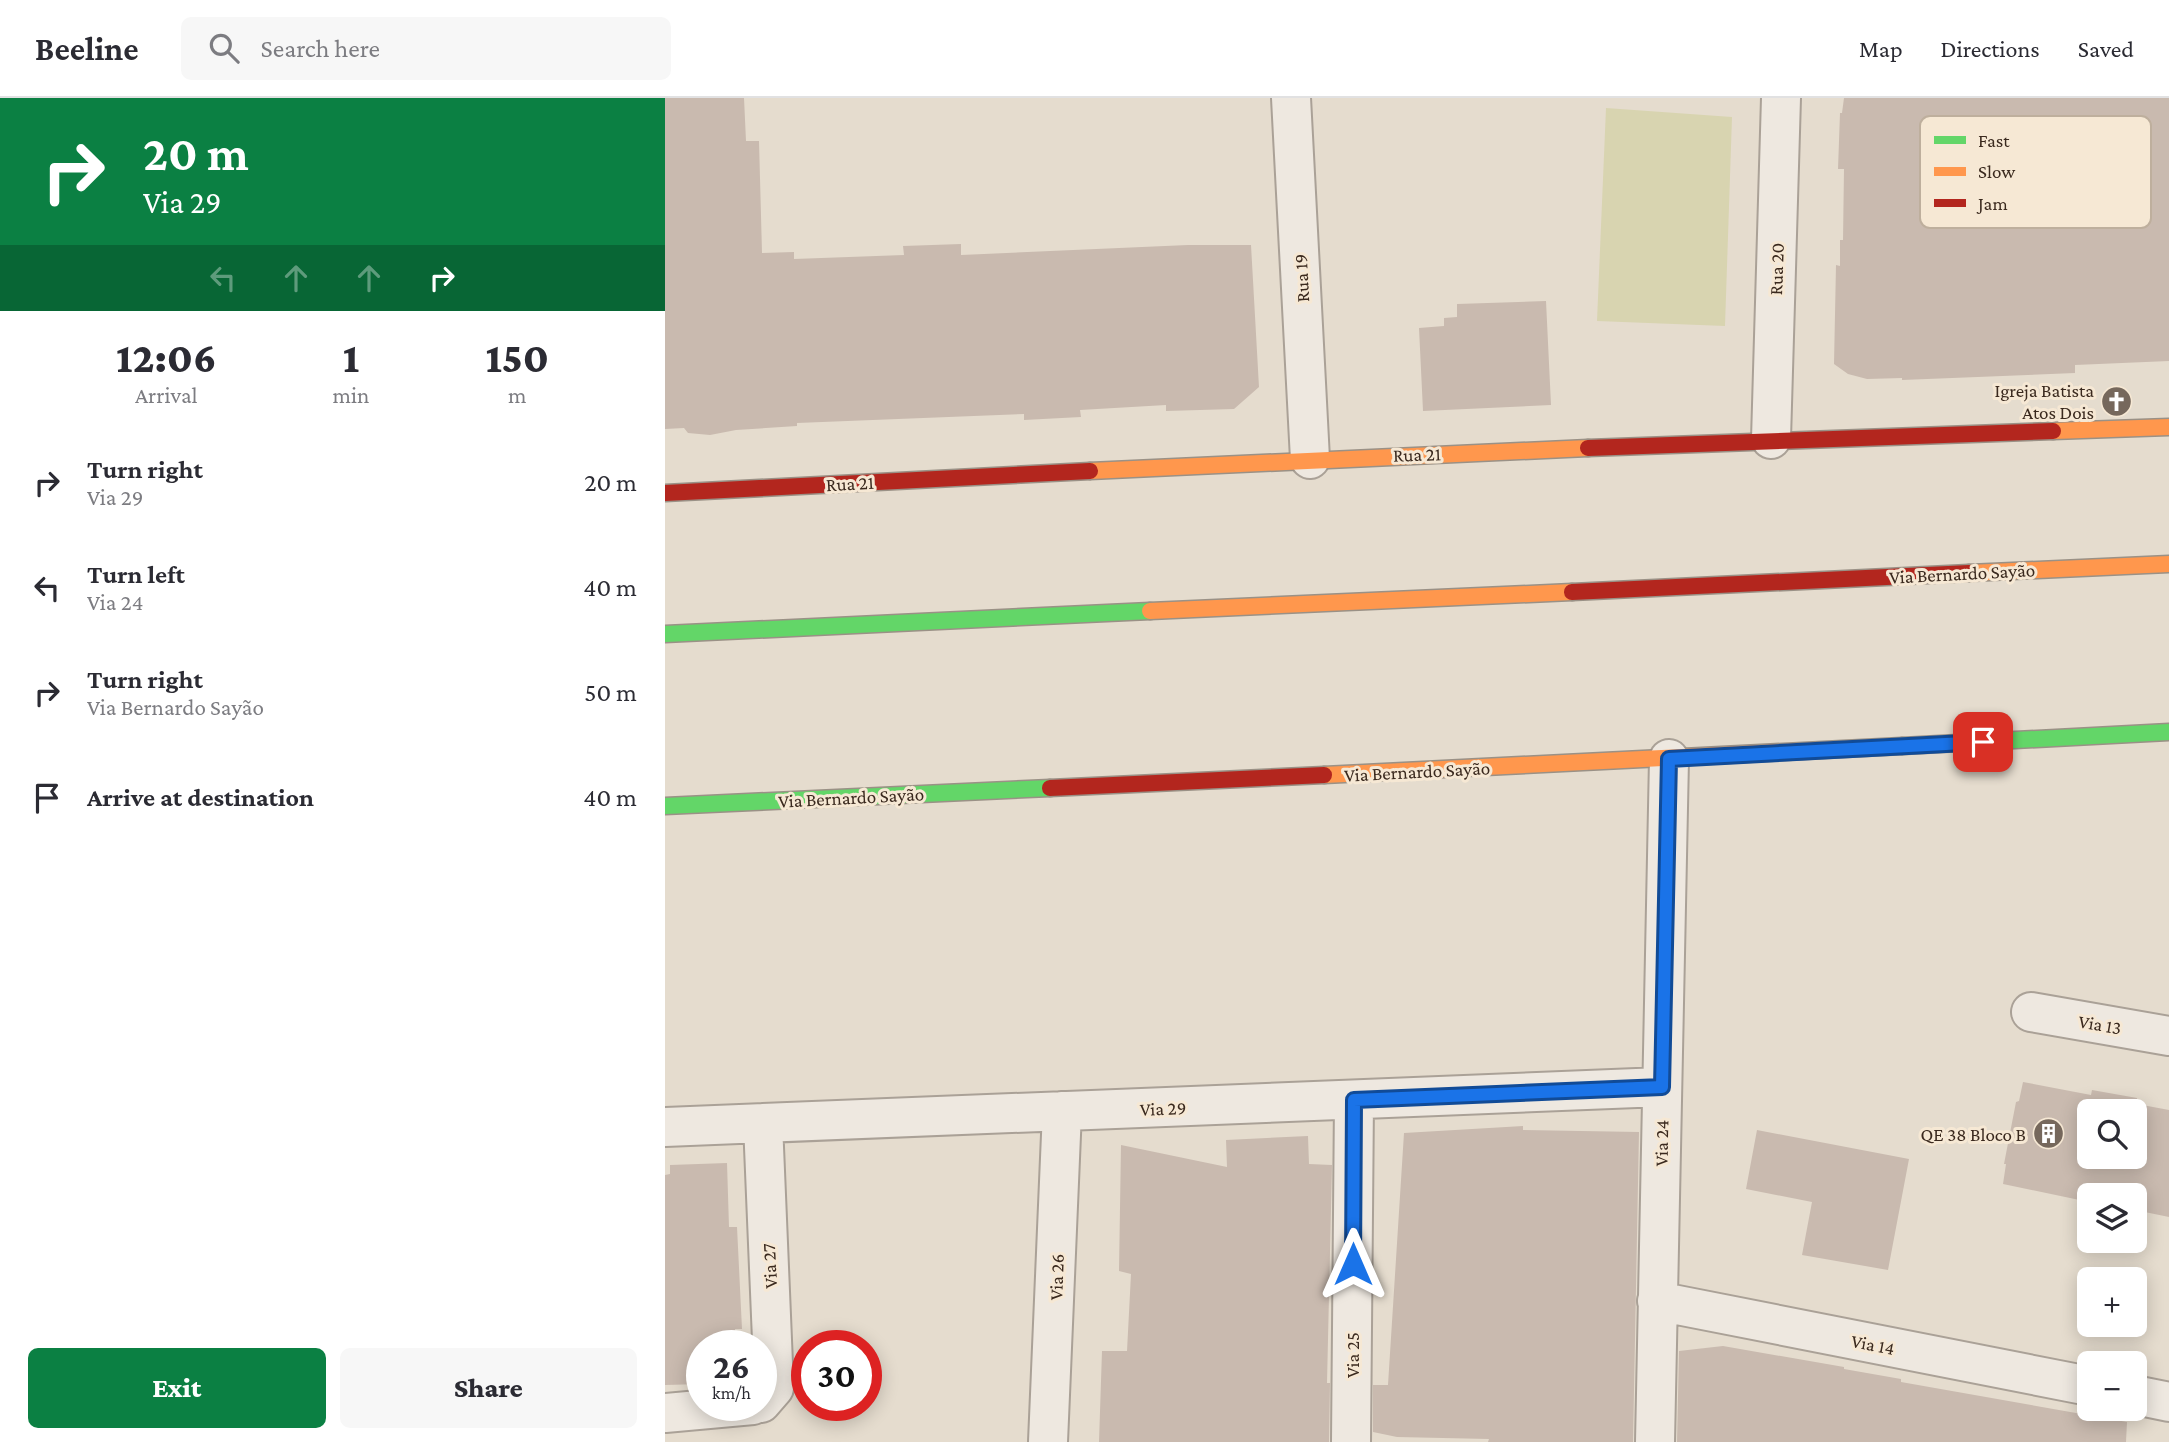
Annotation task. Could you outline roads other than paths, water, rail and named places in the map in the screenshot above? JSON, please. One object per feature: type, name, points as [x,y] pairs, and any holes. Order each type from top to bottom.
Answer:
[{"type":"main road","name":"Rua 21","points":[[665,492],[1771,439],[2169,427]]},
{"type":"main road","name":"Via Bernardo Sayão","points":[[665,634],[2169,564]]},
{"type":"main road","name":"Via Bernardo Sayão","points":[[665,806],[1669,759],[2169,732]]},
{"type":"street","name":"Rua 19","points":[[1291,98],[1310,459]]},
{"type":"street","name":"Rua 20","points":[[1771,439],[1781,98]]},
{"type":"street","name":"Via 24","points":[[1655,1442],[1669,759]]},
{"type":"street","name":"Via 13","points":[[2031,1012],[2169,1036]]},
{"type":"street","name":"Via 29","points":[[665,1127],[1662,1087]]},
{"type":"street","name":"Via 25","points":[[1351,1442],[1354,1100]]},
{"type":"street","name":"Via 26","points":[[1048,1442],[1062,1111]]},
{"type":"street","name":"Via 27","points":[[763,1123],[772,1330]]},
{"type":"street","name":"Via 14","points":[[1657,1301],[2077,1384]]},
{"type":"street","points":[[2147,1397],[2169,1402]]},
{"type":"street","points":[[665,1413],[686,1411]]},
{"type":"place","name":"Igreja Batista Atos Dois","points":[[2117,401]]},
{"type":"place","name":"QE 38 Bloco B","points":[[2049,1134]]}]
